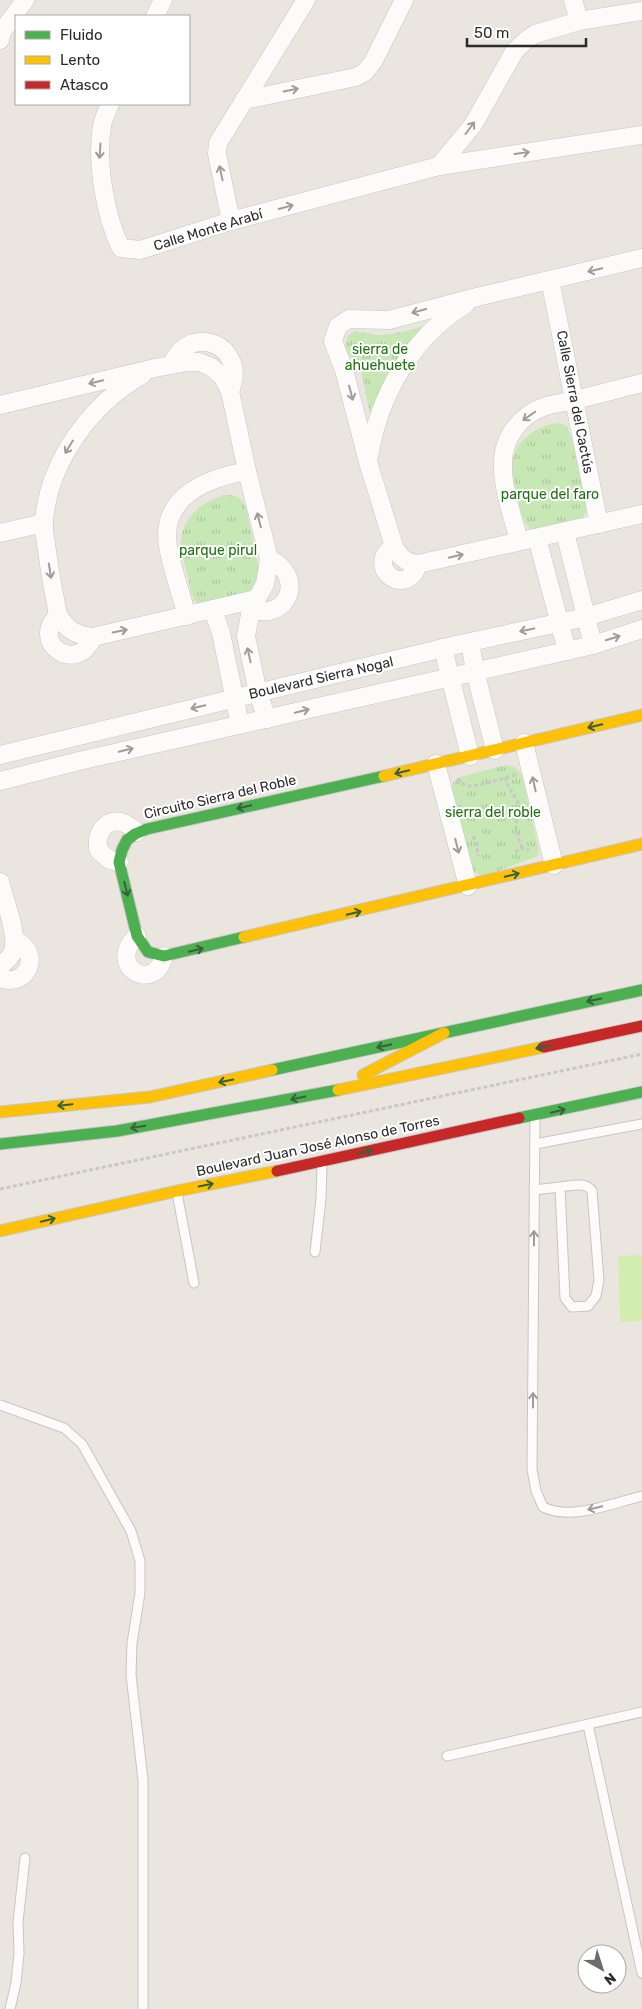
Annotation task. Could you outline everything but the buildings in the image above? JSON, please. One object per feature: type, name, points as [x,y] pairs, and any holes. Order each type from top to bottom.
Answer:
[{"type":"street","points":[[1,32],[26,0]]},
{"type":"street","points":[[155,15],[163,0]]},
{"type":"street","points":[[231,221],[217,154],[218,144],[306,0]]},
{"type":"street","points":[[244,100],[356,78],[366,72],[373,62],[404,0]]},
{"type":"street","points":[[573,0],[579,21]]},
{"type":"street","points":[[439,166],[473,125],[514,52],[525,41],[535,34],[579,21],[642,11]]},
{"type":"street","name":"Calle Monte Arabí","points":[[110,105],[102,125],[100,166],[114,233],[122,248],[140,250],[231,221],[439,166],[642,135]]},
{"type":"street","points":[[642,258],[389,320],[349,319],[342,323],[336,331],[334,346],[344,370],[368,462],[394,546],[400,557],[405,561],[418,564],[642,514]]},
{"type":"street","name":"Calle Sierra del Cactús","points":[[550,280],[599,524]]},
{"type":"street","points":[[368,462],[383,402],[402,366],[428,334],[454,312],[477,297]]},
{"type":"street","points":[[0,404],[163,366],[199,362],[212,367],[222,376],[230,391],[247,471],[269,559],[265,584],[254,604],[246,636],[258,693],[267,719]]},
{"type":"street","points":[[163,366],[133,380],[95,412],[79,432],[55,476],[44,522],[58,615],[64,626],[81,636],[93,637],[212,610],[254,604],[266,612],[273,610],[285,601],[290,588],[287,573],[269,559]]},
{"type":"street","points":[[518,542],[503,477],[504,451],[509,437],[516,426],[532,413],[545,406],[642,383]]},
{"type":"street","points":[[187,616],[168,544],[168,532],[173,512],[181,500],[198,486],[212,479],[247,471]]},
{"type":"street","points":[[0,532],[44,522]]},
{"type":"street","points":[[565,532],[592,645]]},
{"type":"street","points":[[536,538],[567,650]]},
{"type":"street","name":"Boulevard Sierra Nogal","points":[[0,755],[443,648],[586,617],[642,600]]},
{"type":"street","points":[[212,610],[221,633],[240,725]]},
{"type":"street","name":"Boulevard Sierra Nogal","points":[[0,781],[78,761],[592,645],[642,629]]},
{"type":"street","points":[[470,642],[475,672],[494,750]]},
{"type":"street","points":[[443,648],[470,756]]},
{"type":"street","name":"Circuito Sierra del Roble","points":[[119,862],[124,842],[137,832],[642,715]]},
{"type":"street","points":[[524,743],[554,865]]},
{"type":"street","points":[[436,764],[468,886]]},
{"type":"street","points":[[137,832],[124,823],[110,823],[100,832],[98,838],[99,851],[110,860],[119,862],[137,936],[148,952],[164,956],[642,844]]},
{"type":"street","points":[[0,882],[15,940],[14,950],[8,960],[0,967]]},
{"type":"street","points":[[137,936],[131,943],[126,956],[130,968],[135,973],[146,975],[153,973],[158,969],[164,956]]},
{"type":"street","points":[[0,978],[9,981],[16,979],[22,976],[30,964],[28,950],[15,940]]},
{"type":"street","points":[[0,1112],[150,1096],[642,990]]},
{"type":"street","points":[[0,1144],[117,1131],[331,1091],[642,1026]]},
{"type":"street","points":[[331,1091],[444,1034]]},
{"type":"street","name":"Boulevard Juan José Alonso de Torres","points":[[0,1230],[642,1092]]},
{"type":"lane","points":[[535,1116],[532,1469],[538,1498],[543,1507],[551,1511],[572,1512],[642,1496]]},
{"type":"lane","points":[[534,1144],[642,1124]]},
{"type":"lane","points":[[315,1252],[321,1199],[322,1162]]},
{"type":"lane","points":[[534,1190],[560,1187],[585,1185],[592,1191],[599,1280],[596,1296],[588,1306],[572,1307],[565,1298],[560,1187]]},
{"type":"lane","points":[[177,1191],[194,1283]]},
{"type":"lane","points":[[0,1405],[64,1428],[82,1444],[131,1531],[140,1561],[140,1592],[132,1643],[131,1675],[143,1780],[143,2009]]},
{"type":"lane","points":[[447,1756],[642,1712]]},
{"type":"lane","points":[[588,1725],[642,1973]]},
{"type":"lane","points":[[10,2009],[16,1982],[19,1953],[18,1922],[25,1858]]},
{"type":"path","points":[[458,778],[461,783],[473,786],[508,775],[522,775]]},
{"type":"path","points":[[508,775],[506,782],[518,802],[516,829],[522,848]]},
{"type":"path","points":[[0,1189],[642,1054]]},
{"type":"green space","name":"sierra de ahuehuete","points":[[437,323],[372,423],[361,371],[344,348],[348,336],[355,331],[376,335],[393,334]]},
{"type":"green space","name":"parque del faro","points":[[559,423],[567,426],[571,436],[587,511],[581,520],[534,532],[524,521],[521,513],[513,475],[513,458],[516,450],[527,436],[542,427]]},
{"type":"green space","name":"parque pirul","points":[[225,495],[238,497],[243,501],[246,508],[261,579],[258,592],[200,605],[195,600],[190,589],[181,547],[181,537],[193,513],[208,502]]},
{"type":"green space","name":"sierra del roble","points":[[506,765],[515,767],[522,775],[539,851],[538,856],[485,876],[471,871],[451,790],[453,783],[460,777]]},
{"type":"green space","points":[[642,1255],[642,1321],[620,1322],[618,1256]]},
{"type":"traffic: fast","points":[[244,937],[164,956],[148,952],[137,936],[119,862],[127,840],[147,829],[384,776]]},
{"type":"traffic: fast","points":[[272,1070],[642,990]]},
{"type":"traffic: fast","points":[[0,1144],[117,1131],[338,1090]]},
{"type":"traffic: fast","points":[[519,1118],[642,1092]]},
{"type":"traffic: slow","points":[[384,776],[642,715]]},
{"type":"traffic: slow","points":[[244,937],[642,844]]},
{"type":"traffic: slow","points":[[363,1075],[444,1033]]},
{"type":"traffic: slow","points":[[338,1090],[544,1047]]},
{"type":"traffic: slow","points":[[0,1112],[150,1097],[272,1070]]},
{"type":"traffic: slow","points":[[0,1231],[177,1191],[277,1171]]},
{"type":"traffic: jam","points":[[544,1047],[642,1026]]},
{"type":"traffic: jam","points":[[277,1171],[519,1118]]}]
